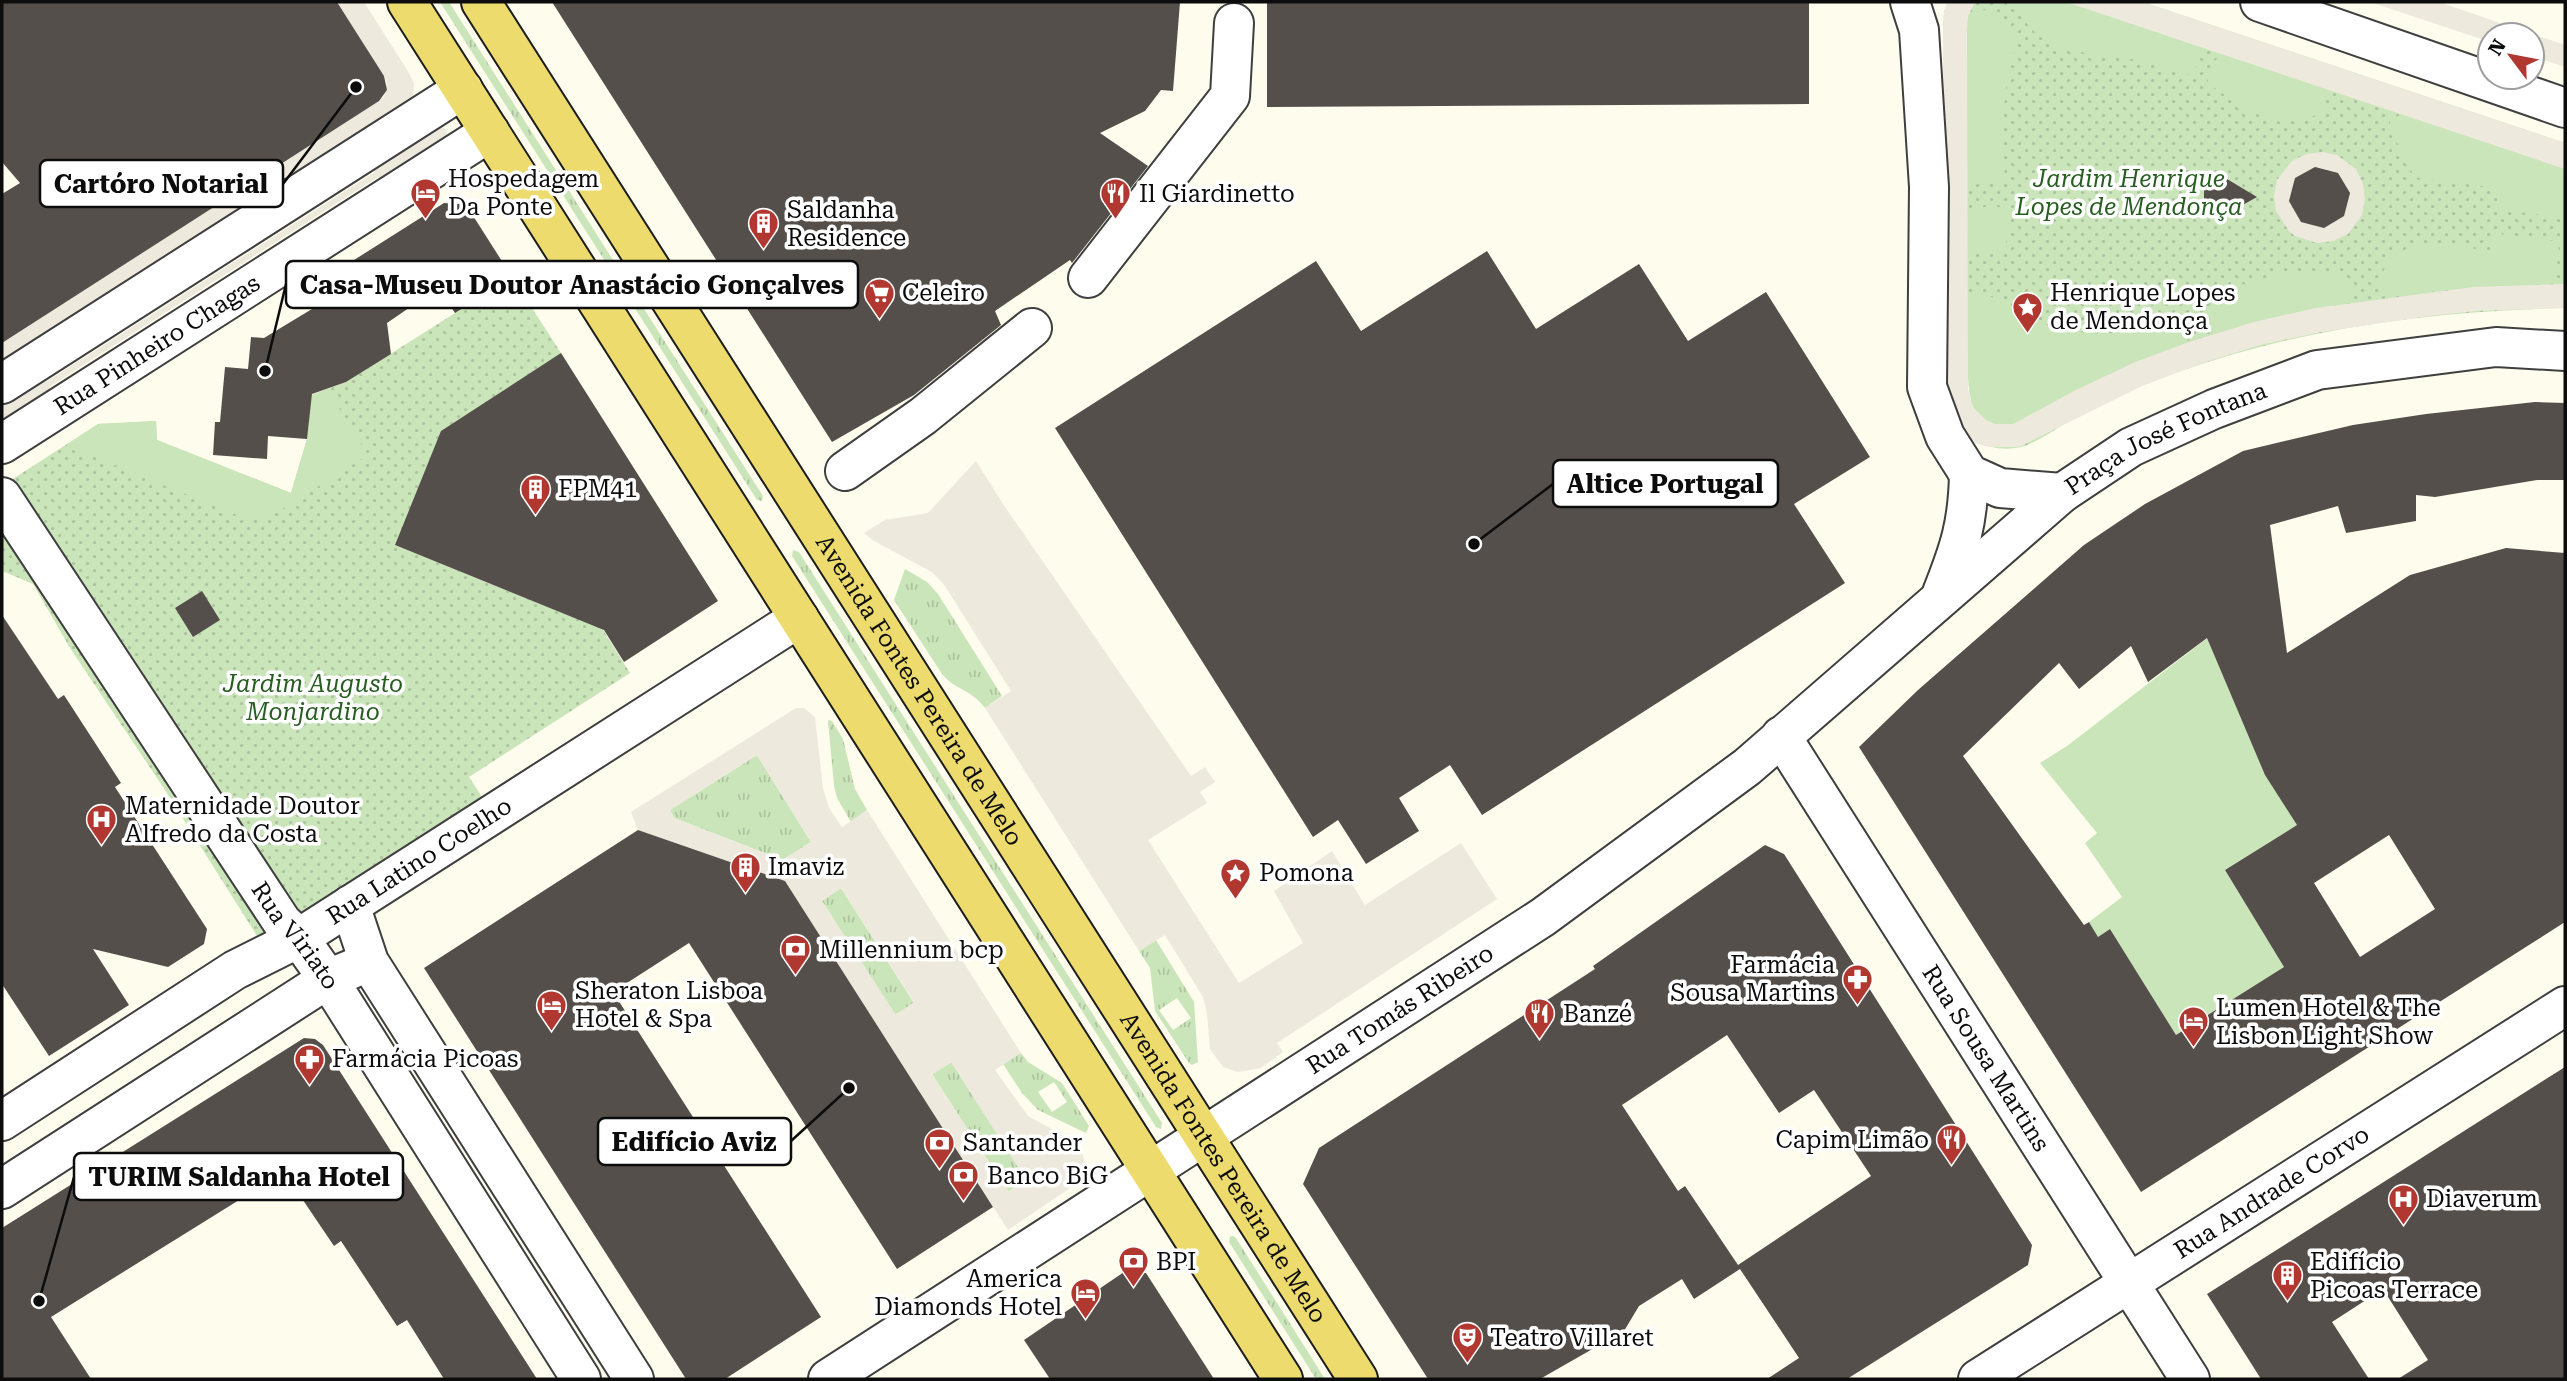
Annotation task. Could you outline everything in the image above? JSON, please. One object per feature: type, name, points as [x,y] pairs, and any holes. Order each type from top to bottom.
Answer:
[{"type":"main road","points":[[407,2],[1283,1379]]},
{"type":"main road","name":"Avenida Fontes Pereira de Melo","points":[[481,2],[1357,1379]]},
{"type":"street","points":[[2260,2],[2565,108]]},
{"type":"street","points":[[1920,11],[1929,187],[1927,387],[1945,436],[1969,474],[1968,505],[1962,542],[1940,598]]},
{"type":"street","points":[[1088,278],[1230,96],[1234,23]]},
{"type":"street","name":"Rua Pinheiro Chagas","points":[[2,384],[463,89]]},
{"type":"street","name":"Rua Pinheiro Chagas","points":[[2,444],[490,132]]},
{"type":"street","points":[[845,471],[923,415],[1032,328]]},
{"type":"street","name":"Praça José Fontana","points":[[1969,474],[2000,488],[2062,493],[2131,447],[2214,409],[2317,370],[2496,347],[2565,351]]},
{"type":"street","name":"Rua Tomás Ribeiro","points":[[828,1379],[1543,917],[1747,767],[2062,493]]},
{"type":"street","name":"Rua Viriato","points":[[2,497],[282,922],[299,938],[328,979],[581,1379]]},
{"type":"street","name":"Rua Latino Coelho","points":[[2,1121],[235,970],[299,938],[799,618]]},
{"type":"street","name":"Rua Sousa Martins","points":[[1781,737],[2190,1379]]},
{"type":"street","name":"Rua Viriato","points":[[350,905],[369,962],[635,1379]]},
{"type":"street","points":[[2,1189],[328,979],[369,962]]},
{"type":"street","name":"Rua Andrade Corvo","points":[[1978,1379],[2565,1006]]},
{"type":"green space","points":[[440,2],[449,2],[763,496],[762,501],[757,500]]},
{"type":"green space","name":"Jardim Henrique Lopes de Mendonça","points":[[1948,2],[2143,2],[2565,143],[2565,308],[2404,319],[2298,338],[2195,366],[2144,385],[2023,446],[2010,449],[1974,442],[1943,30],[1944,11]]},
{"type":"green space","points":[[2017,2],[2066,2],[2190,43],[2199,49],[2200,57],[2193,73],[2187,75],[2140,61],[2060,47],[2046,41],[2034,31],[2024,19]]},
{"type":"green space","points":[[1984,10],[2004,19],[2014,37],[2005,101],[2005,176],[2002,183],[1972,183],[1968,178],[1968,24],[1976,12]]},
{"type":"green space","points":[[2227,55],[2319,87],[2325,97],[2325,105],[2313,116],[2293,121],[2274,121],[2260,115],[2229,98],[2208,82],[2212,64]]},
{"type":"green space","points":[[2402,114],[2561,168],[2565,171],[2564,212],[2558,217],[2502,210],[2498,208],[2498,188],[2413,175],[2404,153],[2390,133],[2390,120]]},
{"type":"green space","points":[[1972,207],[2004,207],[2008,211],[2006,250],[1971,253],[1967,250],[1968,212]]},
{"type":"green space","points":[[2499,234],[2555,241],[2559,244],[2556,281],[2552,284],[2473,287],[2394,296],[2382,293],[2379,287],[2385,269],[2394,256],[2407,249],[2439,245],[2490,251],[2495,236]]},
{"type":"green space","points":[[2305,271],[2341,274],[2351,287],[2348,298],[2341,304],[2254,322],[2214,335],[2210,331],[2211,307],[2229,290],[2269,277]]},
{"type":"green space","name":"Jardim Augusto Monjardino","points":[[512,277],[561,353],[395,545],[570,616],[580,593],[630,673],[469,777],[482,797],[567,742],[572,749],[264,947],[163,787],[70,648],[33,584],[2,571],[2,486],[98,424],[156,421],[157,440],[291,493],[307,439],[312,395],[346,382]]},
{"type":"green space","points":[[1981,293],[2019,314],[2059,328],[2098,334],[2118,333],[2179,320],[2183,321],[2188,339],[2186,343],[2077,389],[2019,422],[1995,425],[1976,412],[1969,388],[1969,301],[1974,295]]},
{"type":"green space","points":[[327,389],[368,455],[271,516],[259,518],[234,514],[66,445],[98,424],[156,421],[157,440],[291,493],[307,439],[312,395]]},
{"type":"green space","points":[[793,550],[799,552],[1162,1123],[1161,1129],[1156,1127],[792,556]]},
{"type":"green space","points":[[905,569],[927,582],[938,594],[1002,696],[985,708],[942,674],[894,600]]},
{"type":"green space","points":[[2210,636],[2297,825],[2225,870],[2284,967],[2176,1035],[2110,929],[2098,937],[2089,922],[2122,897],[2085,843],[2097,833],[2040,763],[2067,746]]},
{"type":"green space","points":[[828,720],[832,721],[843,739],[855,789],[867,810],[851,822],[837,798],[834,786]]},
{"type":"green space","points":[[757,755],[811,842],[783,860],[674,818],[670,810]]},
{"type":"green space","points":[[841,888],[914,1003],[895,1015],[822,901]]},
{"type":"green space","points":[[1156,940],[1194,1002],[1198,1062],[1192,1065],[1155,1011],[1150,968],[1139,951]],"holes":[[[1177,998],[1191,1018],[1173,1030],[1159,1010]]]},
{"type":"green space","points":[[1021,1053],[1028,1062],[1062,1083],[1089,1126],[1086,1133],[1038,1110],[1022,1093],[1003,1064]],"holes":[[[1054,1082],[1067,1102],[1052,1112],[1038,1092]]]},
{"type":"green space","points":[[952,1062],[1027,1180],[1008,1192],[932,1074]]},
{"type":"green space","points":[[1233,1236],[1325,1379],[1316,1379],[1229,1242]]},
{"type":"shaded area","points":[[337,2],[364,2],[414,84],[413,97],[408,108],[2,371],[2,343],[384,97],[387,83],[384,76]]},
{"type":"shaded area","points":[[1948,2],[1975,2],[1968,16],[1967,31],[1968,388],[1973,407],[1986,420],[1995,424],[2013,424],[2133,363],[2254,322],[2316,308],[2473,287],[2565,284],[2565,308],[2475,311],[2429,316],[2321,332],[2260,345],[2142,386],[2019,447],[1989,447],[1974,442],[1962,432],[1944,390],[1943,30],[1944,11]]},
{"type":"shaded area","points":[[2066,2],[2143,2],[2565,143],[2565,169]]},
{"type":"shaded area","points":[[2370,2],[2439,2],[2495,21],[2476,21],[2476,37]]},
{"type":"shaded area","points":[[2546,39],[2565,45],[2565,67],[2546,61]]},
{"type":"shaded area","points":[[440,125],[446,130],[448,138],[385,187],[378,177],[49,387],[55,398],[2,432],[2,397],[40,372],[46,382],[375,172],[369,161]]},
{"type":"shaded area","points":[[2322,152],[2337,155],[2356,169],[2363,184],[2365,199],[2362,215],[2348,234],[2333,241],[2317,243],[2295,236],[2276,211],[2274,195],[2277,180],[2292,161],[2306,154]],"holes":[[[2315,167],[2338,173],[2350,193],[2344,216],[2324,228],[2301,222],[2289,202],[2296,178]]]},
{"type":"shaded area","points":[[976,461],[1191,776],[1205,767],[1215,782],[1200,792],[1207,803],[1148,840],[1239,983],[1303,943],[1274,891],[1332,851],[1365,905],[1461,843],[1497,899],[1277,1043],[1283,1052],[1261,1068],[1238,1072],[1223,1067],[1210,1049],[1203,997],[1165,935],[1139,951],[985,708],[1011,691],[945,586],[932,572],[864,533],[885,520],[928,513]]},
{"type":"shaded area","points":[[796,708],[804,708],[815,717],[823,788],[829,808],[842,827],[867,810],[1021,1053],[995,1070],[1028,1116],[1070,1139],[1082,1153],[1085,1163],[1079,1182],[1008,1230],[785,881],[638,830],[631,812]],"holes":[[[757,755],[811,842],[782,860],[674,818],[670,810]],[[841,888],[914,1002],[896,1015],[822,901]],[[951,1062],[1026,1180],[1009,1192],[932,1075]]]},
{"type":"building","points":[[2,2],[337,2],[384,76],[387,90],[379,101],[2,343],[2,194],[20,183],[2,162]]},
{"type":"building","name":"Saldanha Residence","points":[[552,2],[1180,2],[1173,91],[1161,90],[1145,111],[1100,133],[1148,166],[1072,263],[1070,260],[995,311],[1001,325],[914,395],[832,442]]},
{"type":"building","points":[[1267,2],[1809,2],[1809,104],[1267,107]]},
{"type":"building","points":[[2315,167],[2338,173],[2350,193],[2344,216],[2324,228],[2301,222],[2289,201],[2295,178]]},
{"type":"building","points":[[2222,176],[2257,197],[2221,217],[2204,206],[2204,186]]},
{"type":"building","points":[[444,203],[460,204],[470,211],[512,277],[455,313],[438,288],[387,323],[391,354],[346,382],[312,394],[307,439],[268,436],[267,459],[213,455],[215,422],[220,422],[225,367],[248,369],[251,337],[264,338],[312,309],[302,293]]},
{"type":"building","points":[[1487,251],[1536,329],[1639,264],[1688,341],[1766,292],[1870,457],[1794,504],[1845,583],[1482,815],[1450,765],[1399,798],[1419,831],[1366,864],[1338,820],[1313,837],[1055,428],[1316,261],[1361,331]]},
{"type":"building","name":"FPM41","points":[[561,353],[718,601],[624,662],[604,630],[395,545],[441,431]]},
{"type":"building","points":[[2535,402],[2565,403],[2565,480],[2537,480],[2435,497],[2416,495],[2416,521],[2346,533],[2338,506],[2270,525],[2287,653],[2410,575],[2506,548],[2565,553],[2565,922],[2141,1192],[1859,747],[1918,690],[2084,545],[2145,504],[2243,451],[2353,425]],"holes":[[[2207,638],[2265,775],[2297,825],[2225,870],[2284,967],[2176,1035],[2110,929],[2098,937],[2089,922],[2084,925],[1963,756],[2059,663],[2079,689],[2131,646],[2148,682]],[[2389,835],[2435,909],[2360,957],[2314,883]]]},
{"type":"building","points":[[202,591],[220,620],[193,637],[175,608]]},
{"type":"building","name":"Maternidade Doutor Alfredo da Costa","points":[[2,615],[58,699],[64,695],[121,783],[115,787],[207,929],[204,944],[168,967],[93,949],[129,1005],[49,1056],[2,984]]},
{"type":"building","points":[[638,830],[785,881],[993,1207],[897,1269],[689,943],[613,992],[821,1317],[725,1379],[686,1379],[424,968]]},
{"type":"building","points":[[1765,845],[1784,854],[2032,1245],[2028,1265],[1847,1379],[1767,1379],[1799,1358],[1740,1269],[1694,1299],[1682,1279],[1639,1306],[1624,1331],[1540,1379],[1428,1379],[1303,1184],[1319,1148],[1595,969],[1593,966]],"holes":[[[1727,1035],[1779,1113],[1814,1090],[1871,1176],[1738,1265],[1685,1186],[1678,1191],[1622,1105]]]},
{"type":"building","points":[[304,1038],[315,1039],[323,1045],[537,1379],[444,1379],[407,1320],[397,1326],[341,1241],[334,1246],[284,1172],[51,1317],[91,1379],[2,1379],[2,1228]]},
{"type":"building","points":[[2565,1067],[2565,1379],[2398,1379],[2428,1360],[2383,1289],[2332,1322],[2369,1379],[2261,1379],[2207,1294]]},
{"type":"building","points":[[1127,1270],[1146,1273],[1214,1379],[1050,1379],[1024,1340]]},
{"type":"place","name":"Cartóro Notarial","points":[[356,87]]},
{"type":"place","name":"Hospedagem Da Ponte","points":[[425,220]]},
{"type":"place","name":"Il Giardinetto","points":[[1116,221]]},
{"type":"place","name":"Saldanha Residence","points":[[764,251]]},
{"type":"place","name":"Celeiro","points":[[879,320]]},
{"type":"place","name":"Henrique Lopes de Mendonça","points":[[2027,334]]},
{"type":"place","name":"Casa-Museu Doutor Anastácio Gonçalves","points":[[265,371]]},
{"type":"place","name":"FPM41","points":[[535,516]]},
{"type":"place","name":"Altice Portugal","points":[[1474,544]]},
{"type":"place","name":"Maternidade Doutor Alfredo da Costa","points":[[102,847]]},
{"type":"place","name":"Imaviz","points":[[745,894]]},
{"type":"place","name":"Pomona","points":[[1236,900]]},
{"type":"place","name":"Millennium bcp","points":[[796,977]]},
{"type":"place","name":"Farmácia Sousa Martins","points":[[1858,1006]]},
{"type":"place","name":"Sheraton Lisboa Hotel & Spa","points":[[552,1032]]},
{"type":"place","name":"Banzé","points":[[1540,1041]]},
{"type":"place","name":"Lumen Hotel & The Lisbon Light Show","points":[[2193,1049]]},
{"type":"place","name":"Farmácia Picoas","points":[[309,1086]]},
{"type":"place","name":"Edifício Aviz","points":[[849,1088]]},
{"type":"place","name":"Capim Limão","points":[[1952,1167]]},
{"type":"place","name":"Santander","points":[[940,1170]]},
{"type":"place","name":"Banco BiG","points":[[964,1203]]},
{"type":"place","name":"Diaverum","points":[[2403,1226]]},
{"type":"place","name":"BPI","points":[[1133,1289]]},
{"type":"place","name":"TURIM Saldanha Hotel","points":[[39,1301]]},
{"type":"place","name":"Edifício Picoas Terrace","points":[[2287,1303]]},
{"type":"place","name":"America Diamonds Hotel","points":[[1085,1320]]},
{"type":"place","name":"Teatro Villaret","points":[[1467,1365]]}]
